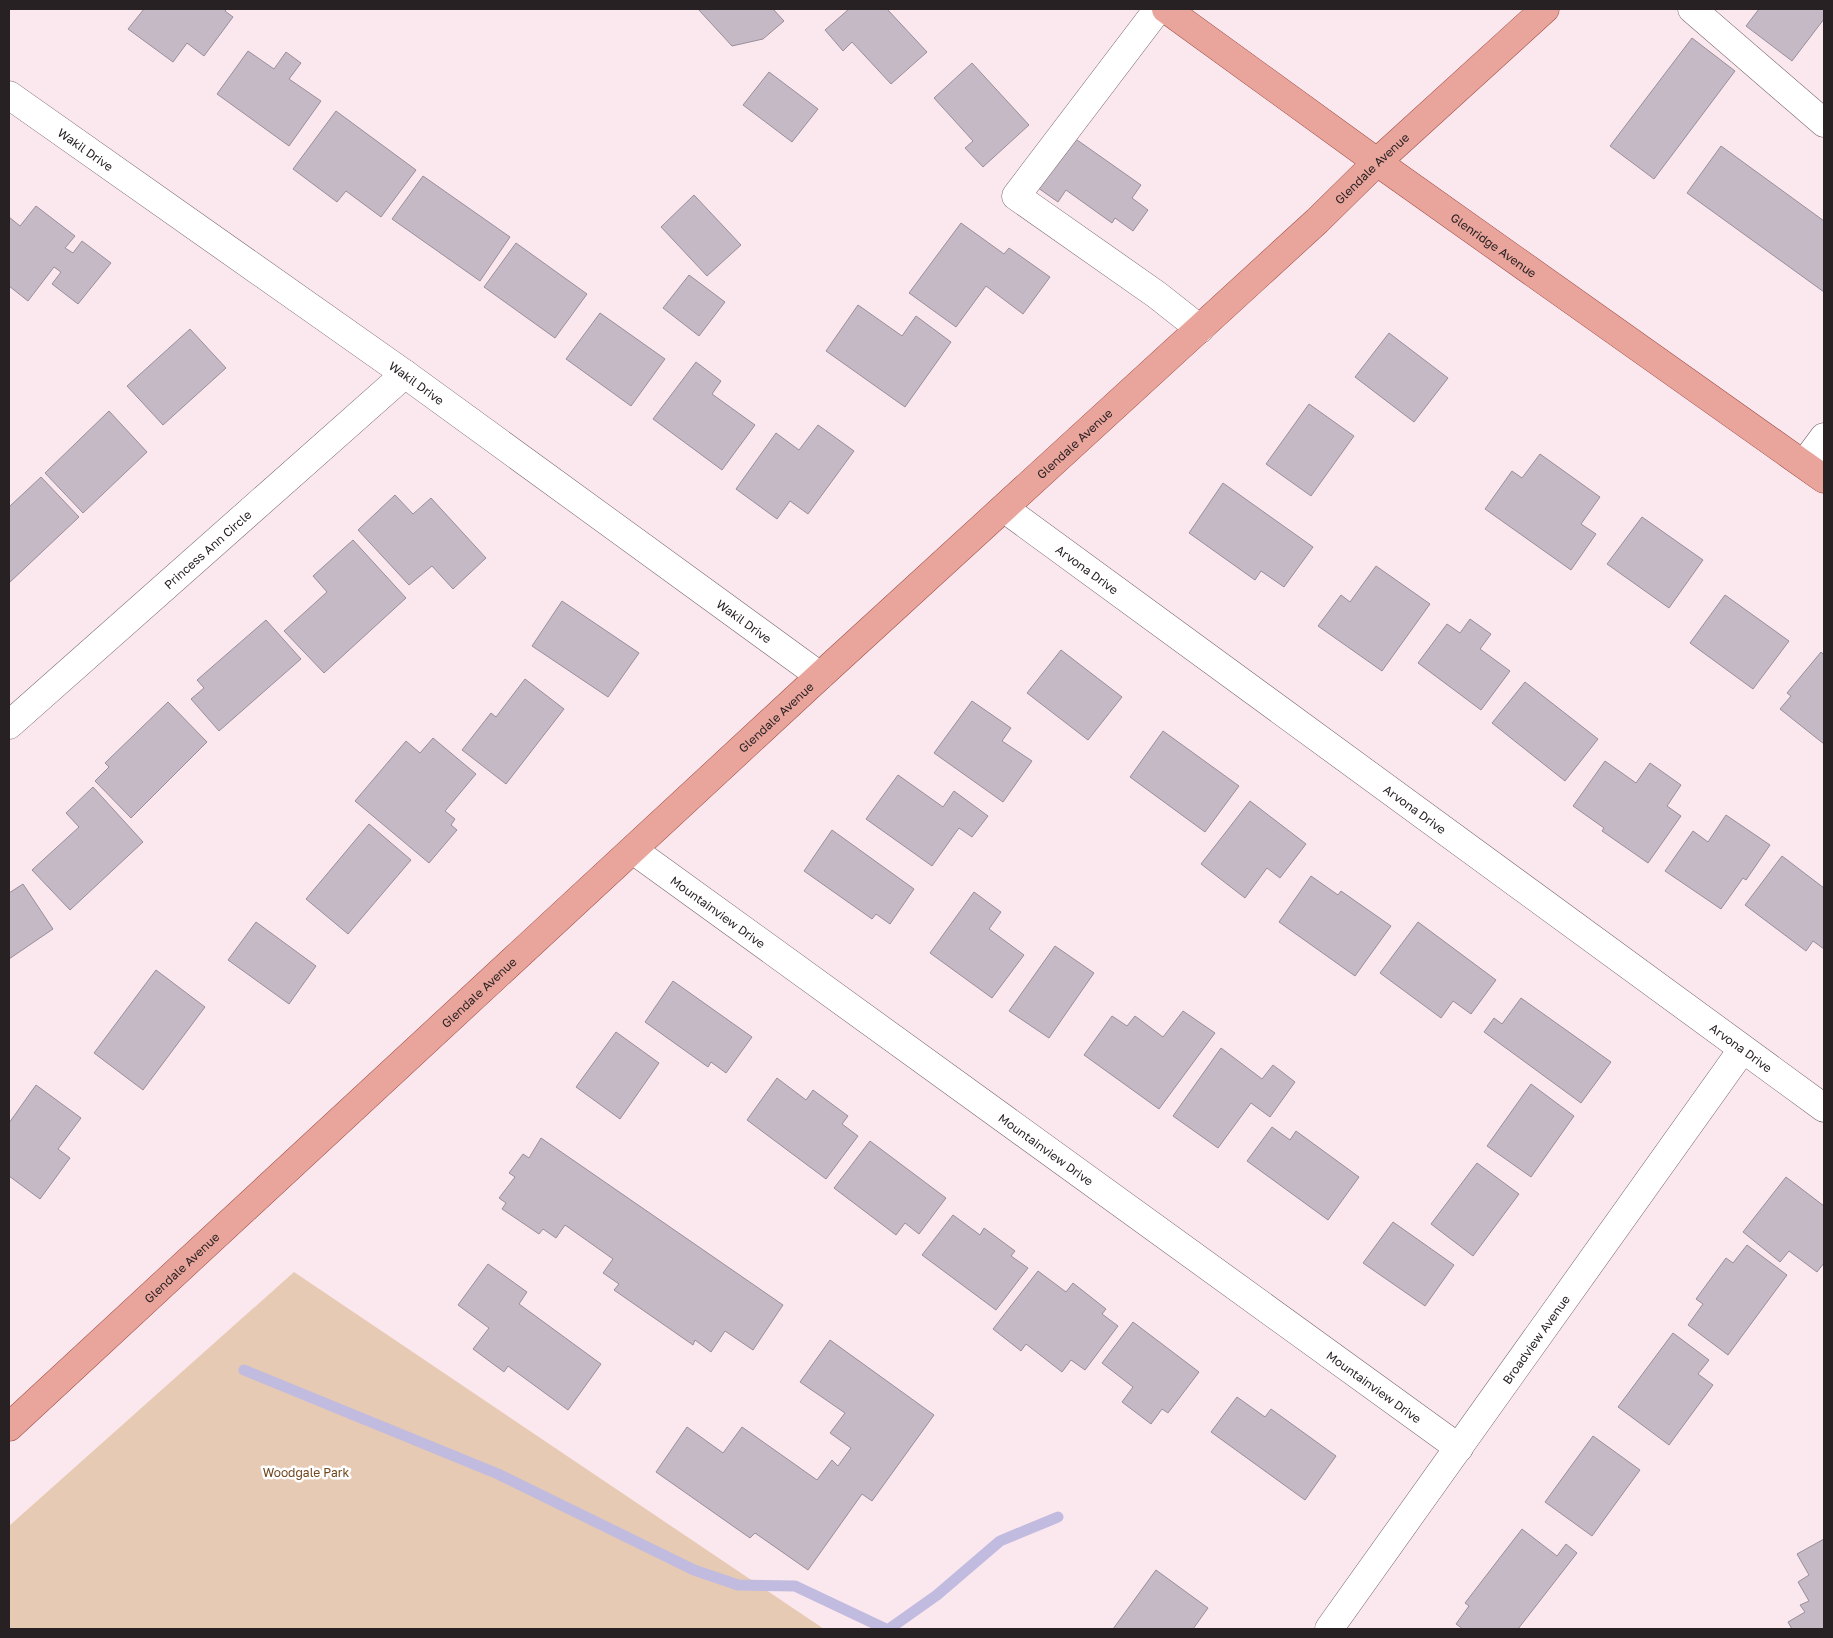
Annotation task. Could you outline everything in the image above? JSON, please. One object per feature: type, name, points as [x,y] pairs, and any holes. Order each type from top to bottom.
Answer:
[{"type":"main road","name":"Glenridge Avenue","points":[[1166,9],[1377,162],[1814,471]]},
{"type":"main road","name":"Glendale Avenue","points":[[9,1427],[820,676],[1005,509],[1317,221],[1377,162],[1544,9]]},
{"type":"street","points":[[1158,9],[1016,196],[1157,295],[1200,329]]},
{"type":"street","points":[[1692,9],[1824,124]]},
{"type":"street","name":"Wakil Drive","points":[[9,95],[405,374],[820,676]]},
{"type":"street","name":"Princess Ann Circle","points":[[9,725],[405,374]]},
{"type":"street","points":[[1814,471],[1824,437]]},
{"type":"street","name":"Arvona Drive","points":[[1005,509],[1742,1050],[1824,1108]]},
{"type":"street","name":"Mountainview Drive","points":[[633,850],[1459,1448]]},
{"type":"street","name":"Broadview Avenue","points":[[1330,1629],[1742,1050]]},
{"type":"green space","name":"Woodgale Park","points":[[294,1272],[824,1629],[9,1629],[9,1526]]},
{"type":"building","points":[[144,9],[227,9],[225,11],[233,17],[204,56],[187,43],[173,62],[128,29]]},
{"type":"building","points":[[698,9],[773,9],[784,21],[763,39],[732,46]]},
{"type":"building","points":[[849,9],[887,9],[927,52],[891,84],[852,42],[843,51],[825,30]]},
{"type":"building","points":[[1759,9],[1824,9],[1824,19],[1792,61],[1746,26]]},
{"type":"building","points":[[1692,38],[1735,71],[1654,179],[1610,146]]},
{"type":"building","points":[[248,51],[274,69],[286,52],[301,63],[289,79],[321,101],[289,146],[217,94]]},
{"type":"building","points":[[972,63],[1029,125],[983,167],[965,148],[973,141],[934,98]]},
{"type":"building","points":[[769,72],[818,109],[792,142],[743,105]]},
{"type":"building","points":[[336,111],[416,170],[381,217],[346,191],[337,202],[293,169]]},
{"type":"building","points":[[1070,135],[1141,185],[1132,198],[1148,210],[1133,231],[1115,218],[1112,223],[1066,190],[1058,202],[1034,185]]},
{"type":"building","points":[[1721,146],[1824,221],[1824,292],[1687,193]]},
{"type":"building","points":[[423,176],[510,237],[480,281],[392,219]]},
{"type":"building","points":[[694,195],[741,245],[707,276],[661,227]]},
{"type":"building","points":[[36,206],[75,236],[65,248],[73,253],[82,241],[111,263],[78,304],[52,284],[61,272],[54,267],[28,301],[9,286],[9,217],[20,226]]},
{"type":"building","points":[[961,223],[1004,254],[1009,248],[1050,277],[1023,314],[986,286],[956,327],[909,293]]},
{"type":"building","points":[[516,243],[587,294],[555,338],[484,287]]},
{"type":"building","points":[[689,275],[725,302],[699,336],[663,308]]},
{"type":"building","points":[[858,305],[902,336],[916,316],[951,342],[905,407],[826,351]]},
{"type":"building","points":[[600,313],[665,359],[631,406],[566,359]]},
{"type":"building","points":[[190,329],[226,368],[163,425],[127,386]]},
{"type":"building","points":[[1389,333],[1448,378],[1414,422],[1355,377]]},
{"type":"building","points":[[696,362],[721,381],[712,394],[755,425],[722,470],[653,419]]},
{"type":"building","points":[[1309,404],[1354,436],[1311,496],[1266,464]]},
{"type":"building","points":[[109,411],[147,452],[83,513],[45,473]]},
{"type":"building","points":[[818,425],[854,451],[808,514],[790,501],[777,519],[736,489],[776,433],[799,450]]},
{"type":"building","points":[[1540,454],[1600,497],[1581,524],[1596,534],[1571,570],[1485,509],[1512,471],[1522,478]]},
{"type":"building","points":[[41,477],[79,517],[9,583],[9,507]]},
{"type":"building","points":[[1223,483],[1313,547],[1284,587],[1261,571],[1255,580],[1189,533]]},
{"type":"building","points":[[395,495],[413,514],[431,498],[486,558],[453,589],[432,566],[409,585],[358,530]]},
{"type":"building","points":[[1642,517],[1703,560],[1669,608],[1607,564]]},
{"type":"building","points":[[353,540],[406,598],[324,673],[284,631],[327,592],[313,576]]},
{"type":"building","points":[[1376,566],[1430,604],[1382,671],[1318,626],[1341,595],[1350,602]]},
{"type":"building","points":[[1725,595],[1789,641],[1753,689],[1690,643]]},
{"type":"building","points":[[562,601],[639,653],[608,697],[532,646]]},
{"type":"building","points":[[1470,619],[1491,634],[1480,649],[1510,671],[1481,710],[1418,663],[1447,624],[1460,633]]},
{"type":"building","points":[[266,620],[301,659],[219,731],[191,699],[204,688],[197,680]]},
{"type":"building","points":[[1061,650],[1122,697],[1088,740],[1027,693]]},
{"type":"building","points":[[1821,652],[1824,655],[1824,744],[1780,709],[1791,696],[1787,693]]},
{"type":"building","points":[[525,679],[564,709],[506,784],[462,750],[491,713],[496,717]]},
{"type":"building","points":[[1525,682],[1598,739],[1565,781],[1492,723]]},
{"type":"building","points":[[972,701],[1011,728],[1002,741],[1032,761],[1003,802],[934,753]]},
{"type":"building","points":[[168,702],[207,742],[131,818],[95,781],[109,767],[105,763]]},
{"type":"building","points":[[1163,731],[1239,786],[1205,832],[1130,777]]},
{"type":"building","points":[[433,738],[476,774],[445,811],[455,819],[451,825],[457,830],[429,863],[355,801],[406,741],[420,753]]},
{"type":"building","points":[[1605,761],[1636,783],[1650,763],[1681,785],[1667,806],[1681,816],[1648,863],[1602,831],[1604,828],[1573,806]]},
{"type":"building","points":[[898,775],[943,807],[954,791],[988,816],[972,837],[959,828],[932,866],[866,819]]},
{"type":"building","points":[[93,787],[143,842],[70,910],[32,870],[79,827],[66,813]]},
{"type":"building","points":[[1250,801],[1306,844],[1280,878],[1267,868],[1245,898],[1201,864]]},
{"type":"building","points":[[1726,815],[1770,845],[1746,880],[1743,878],[1721,909],[1665,871],[1693,831],[1708,842]]},
{"type":"building","points":[[369,824],[411,860],[348,934],[306,899]]},
{"type":"building","points":[[832,830],[914,889],[890,924],[876,914],[872,919],[804,871]]},
{"type":"building","points":[[1782,856],[1824,888],[1824,949],[1813,941],[1806,951],[1745,905]]},
{"type":"building","points":[[1311,876],[1338,895],[1341,891],[1391,926],[1355,976],[1279,922]]},
{"type":"building","points":[[23,884],[53,929],[9,959],[9,893]]},
{"type":"building","points":[[974,892],[1001,912],[989,929],[1024,955],[992,998],[930,953]]},
{"type":"building","points":[[256,922],[316,966],[289,1004],[228,960]]},
{"type":"building","points":[[1418,922],[1496,980],[1471,1014],[1453,1001],[1441,1018],[1380,973]]},
{"type":"building","points":[[1055,946],[1094,973],[1049,1038],[1009,1011]]},
{"type":"building","points":[[156,970],[205,1007],[143,1090],[94,1053]]},
{"type":"building","points":[[673,981],[752,1037],[726,1073],[711,1062],[708,1067],[645,1022]]},
{"type":"building","points":[[1521,998],[1611,1062],[1581,1103],[1484,1032],[1494,1018],[1502,1024]]},
{"type":"building","points":[[1183,1011],[1215,1033],[1159,1109],[1084,1055],[1112,1016],[1127,1026],[1135,1016],[1163,1037]]},
{"type":"building","points":[[616,1032],[659,1063],[620,1119],[576,1087]]},
{"type":"building","points":[[1221,1048],[1262,1079],[1273,1065],[1295,1082],[1270,1117],[1251,1103],[1218,1148],[1173,1116]]},
{"type":"building","points":[[777,1078],[806,1100],[813,1090],[848,1116],[842,1124],[858,1136],[826,1179],[747,1120]]},
{"type":"building","points":[[1531,1084],[1574,1116],[1531,1177],[1487,1146]]},
{"type":"building","points":[[36,1085],[81,1118],[58,1149],[70,1158],[40,1199],[9,1176],[9,1123]]},
{"type":"building","points":[[1272,1127],[1290,1140],[1296,1131],[1359,1177],[1328,1220],[1247,1161]]},
{"type":"building","points":[[541,1138],[783,1305],[753,1350],[725,1331],[711,1352],[695,1340],[693,1345],[614,1290],[619,1284],[603,1273],[613,1259],[565,1225],[556,1238],[543,1229],[539,1234],[502,1209],[506,1203],[499,1198],[515,1177],[509,1173],[523,1154],[529,1158]]},
{"type":"building","points":[[870,1141],[946,1198],[919,1234],[905,1223],[896,1235],[834,1188]]},
{"type":"building","points":[[1477,1163],[1519,1194],[1473,1256],[1431,1224]]},
{"type":"building","points":[[1786,1177],[1824,1206],[1824,1263],[1817,1272],[1789,1251],[1780,1262],[1743,1232]]},
{"type":"building","points":[[953,1215],[980,1235],[984,1228],[1015,1251],[1011,1256],[1028,1268],[996,1310],[922,1255]]},
{"type":"building","points":[[1393,1222],[1454,1265],[1425,1306],[1363,1263]]},
{"type":"building","points":[[1747,1245],[1787,1275],[1728,1355],[1688,1325],[1703,1304],[1696,1299],[1726,1258],[1733,1263]]},
{"type":"building","points":[[488,1264],[527,1292],[519,1304],[601,1364],[568,1410],[508,1366],[504,1372],[473,1349],[489,1328],[458,1305]]},
{"type":"building","points":[[1038,1271],[1066,1292],[1073,1283],[1106,1309],[1102,1314],[1118,1326],[1085,1370],[1071,1360],[1062,1372],[1026,1344],[1021,1351],[993,1329]]},
{"type":"building","points":[[1133,1322],[1199,1372],[1168,1413],[1162,1409],[1151,1424],[1122,1402],[1133,1387],[1102,1363]]},
{"type":"building","points":[[1673,1333],[1709,1360],[1698,1374],[1713,1385],[1669,1445],[1618,1407]]},
{"type":"building","points":[[830,1340],[934,1415],[872,1501],[862,1494],[808,1570],[755,1533],[750,1538],[656,1472],[687,1427],[723,1453],[742,1427],[817,1480],[832,1460],[838,1466],[851,1448],[830,1433],[845,1413],[800,1382]]},
{"type":"building","points":[[1237,1397],[1265,1417],[1271,1409],[1336,1456],[1305,1500],[1211,1432]]},
{"type":"building","points":[[1593,1436],[1640,1470],[1592,1536],[1545,1502]]},
{"type":"building","points":[[1522,1529],[1557,1556],[1566,1544],[1577,1553],[1518,1629],[1463,1629],[1456,1624],[1469,1606],[1465,1603]]},
{"type":"building","points":[[1824,1539],[1824,1629],[1792,1629],[1788,1622],[1805,1612],[1800,1605],[1809,1601],[1798,1582],[1809,1575],[1797,1554]]},
{"type":"building","points":[[1156,1570],[1208,1608],[1193,1629],[1113,1629]]},
{"type":"waterway","points":[[244,1370],[498,1474],[694,1570],[738,1585],[795,1586],[886,1629]]},
{"type":"waterway","points":[[889,1629],[937,1595],[1000,1541],[1058,1517]]}]
